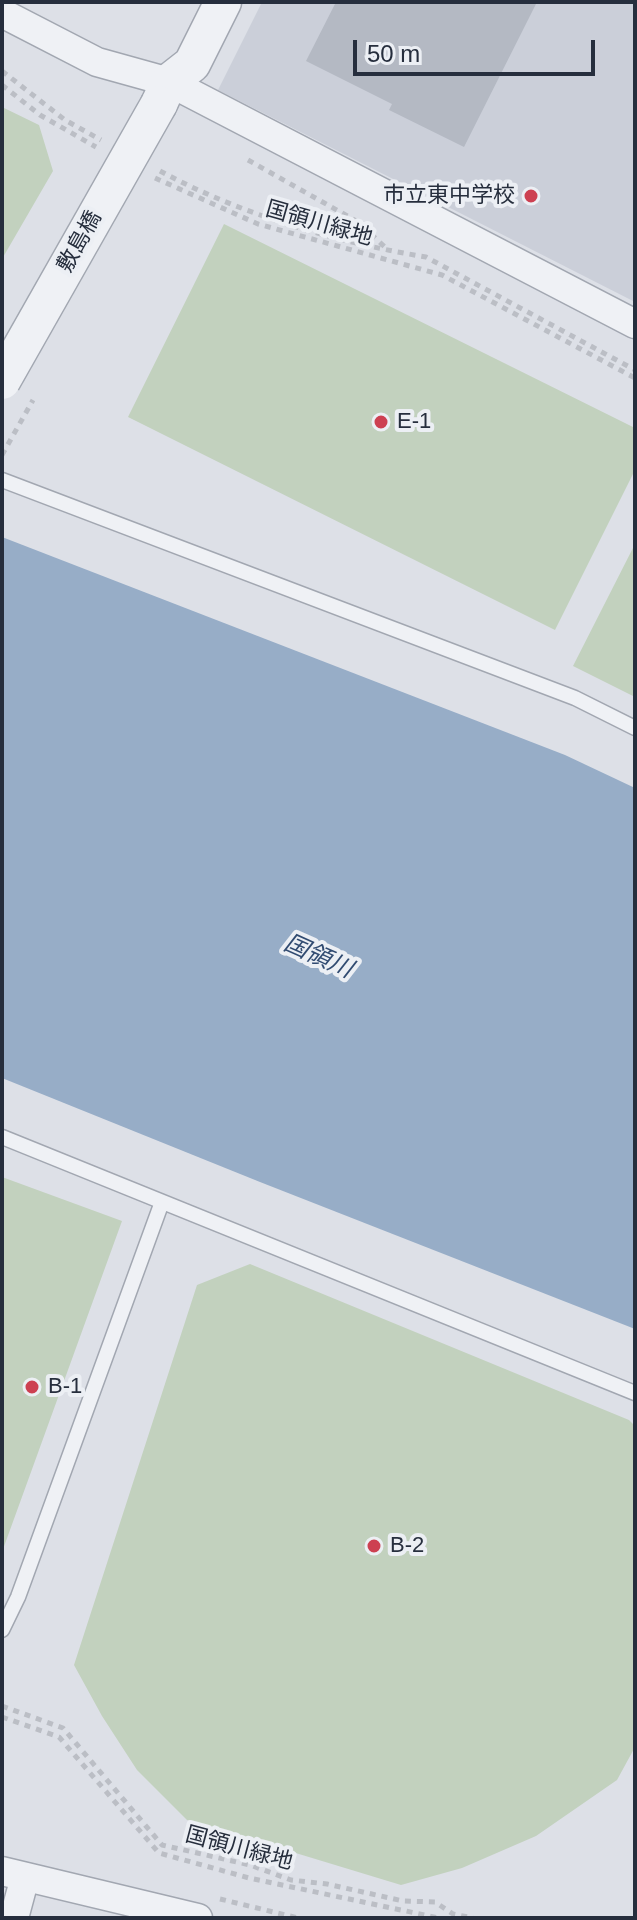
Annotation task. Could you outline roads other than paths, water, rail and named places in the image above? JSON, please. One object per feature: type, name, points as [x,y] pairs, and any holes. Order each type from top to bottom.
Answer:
[{"type":"street","name":"敷島橋","points":[[2,381],[164,93],[192,64],[223,2]]},
{"type":"street","points":[[2,13],[635,324]]},
{"type":"street","points":[[14,1918],[13,1874],[198,1918]]},
{"type":"lane","points":[[2,480],[575,698],[635,728]]},
{"type":"lane","points":[[2,1137],[635,1393]]},
{"type":"lane","points":[[2,1630],[18,1597],[162,1202]]},
{"type":"water","name":"国領川","points":[[2,537],[565,755],[635,788],[635,1329],[2,1078]]},
{"type":"place","name":"市立東中学校","points":[[531,196]]},
{"type":"place","name":"E-1","points":[[381,422]]},
{"type":"place","name":"B-1","points":[[32,1387]]},
{"type":"place","name":"B-2","points":[[374,1546]]}]
